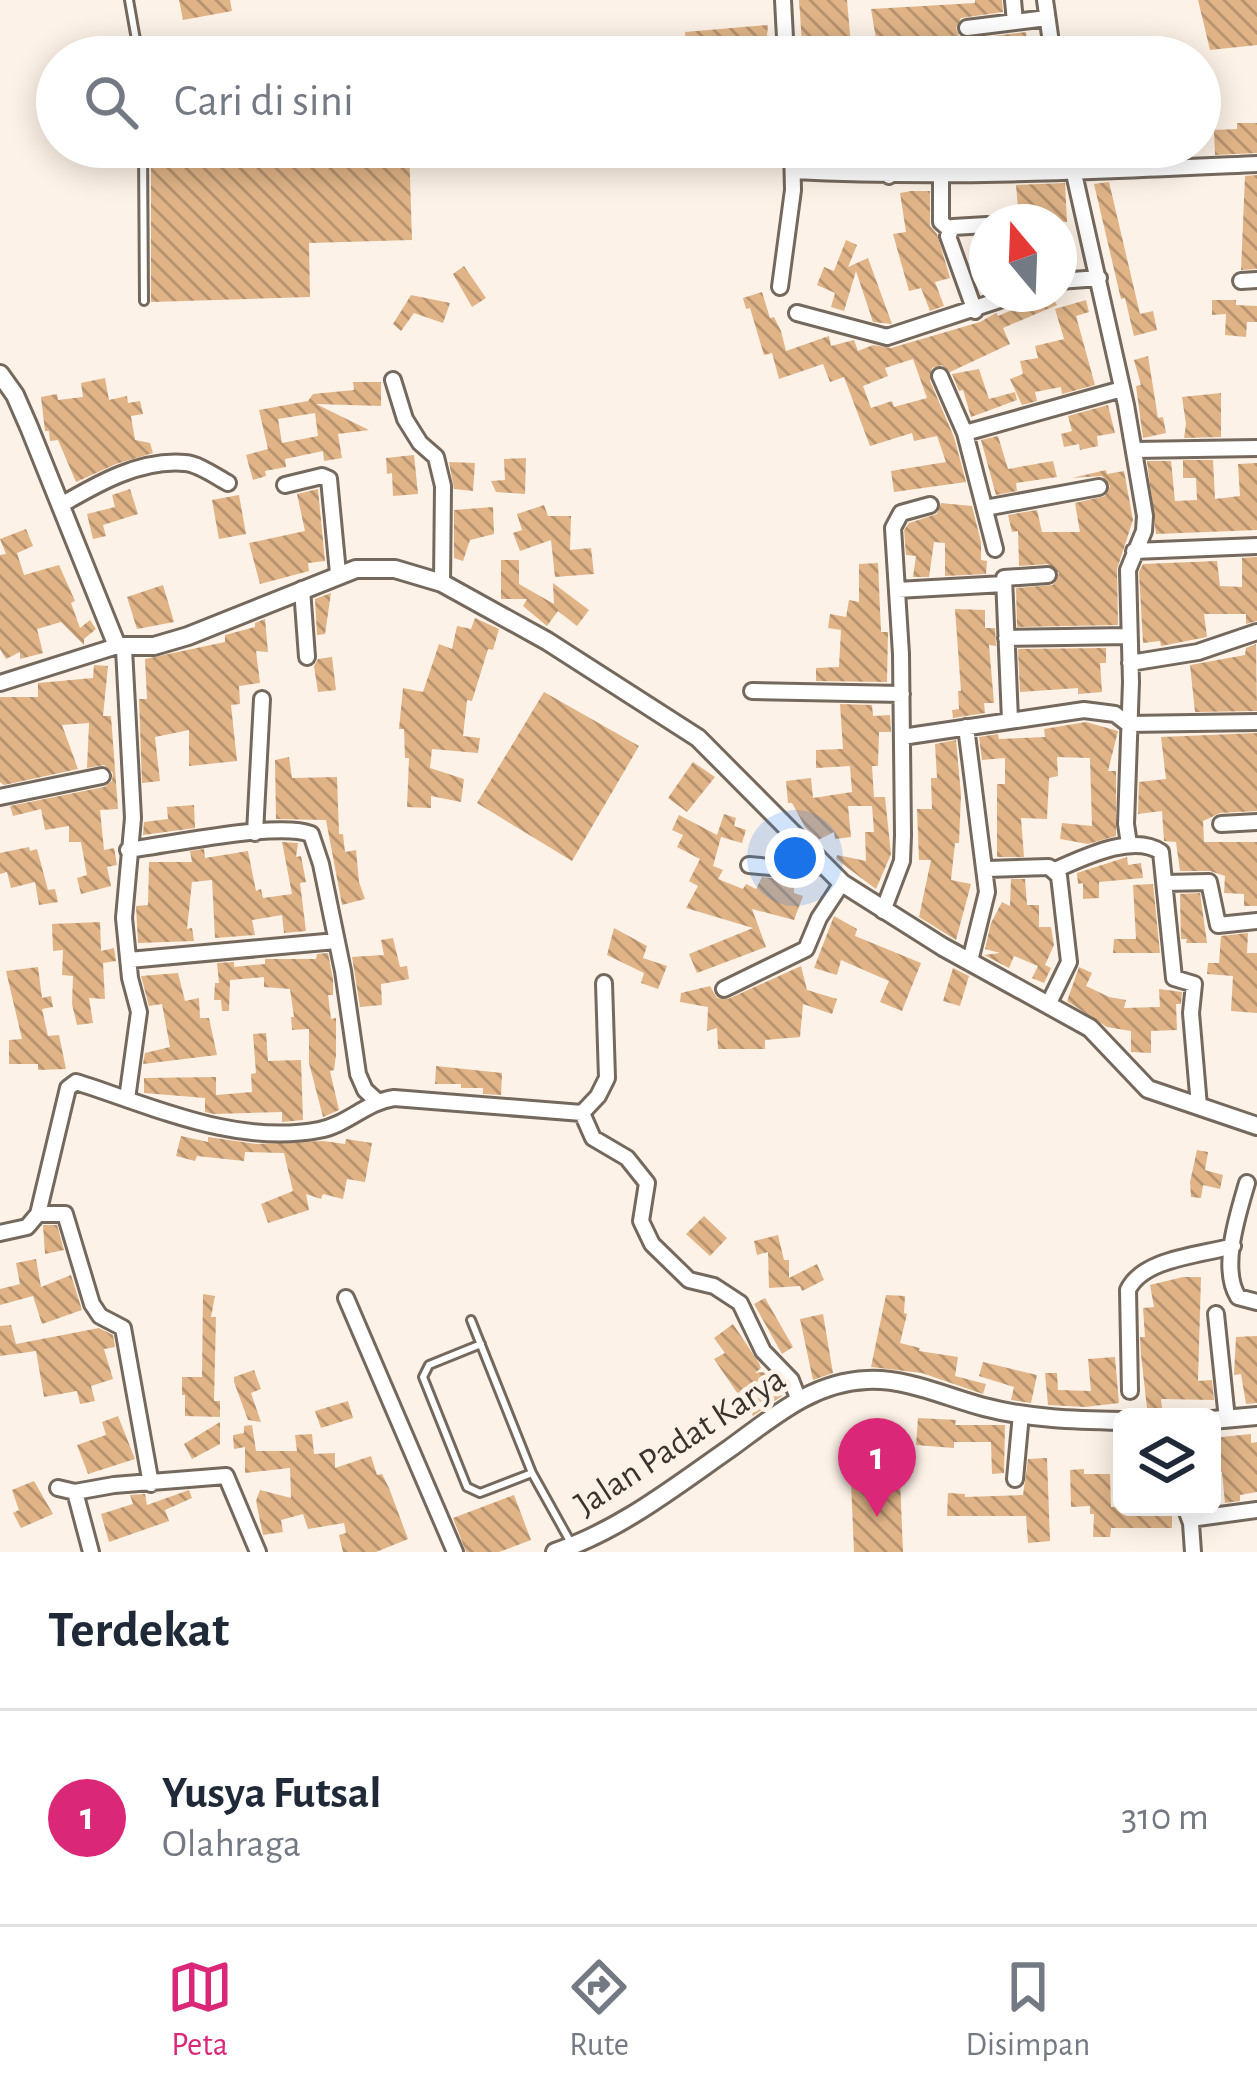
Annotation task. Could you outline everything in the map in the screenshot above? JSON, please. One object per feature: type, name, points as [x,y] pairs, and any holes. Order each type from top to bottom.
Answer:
[{"type":"street","points":[[783,0],[785,36]]},
{"type":"street","points":[[1013,0],[1015,22]]},
{"type":"street","points":[[1045,0],[1050,36]]},
{"type":"street","points":[[968,28],[1047,18]]},
{"type":"street","points":[[1221,166],[1257,164]]},
{"type":"street","points":[[780,287],[794,168]]},
{"type":"street","points":[[887,168],[889,176]]},
{"type":"street","points":[[1072,168],[1099,278],[1145,516],[1128,570],[1126,824],[1130,844]]},
{"type":"street","points":[[794,171],[889,176],[1165,168]]},
{"type":"street","points":[[941,175],[941,221],[949,230],[969,294]]},
{"type":"street","points":[[949,230],[969,227]]},
{"type":"street","points":[[1077,280],[1099,278]]},
{"type":"street","points":[[796,313],[887,337],[969,312]]},
{"type":"street","points":[[0,374],[15,395],[121,648],[133,818],[124,917],[139,1032],[127,1099]]},
{"type":"street","points":[[940,376],[965,433],[995,549]]},
{"type":"street","points":[[393,380],[405,419],[436,457],[442,486],[442,583]]},
{"type":"street","points":[[965,433],[1122,389]]},
{"type":"street","points":[[1134,450],[1257,448]]},
{"type":"street","points":[[61,505],[109,477],[161,465],[189,463],[228,483]]},
{"type":"street","points":[[285,485],[322,476],[329,479],[338,573]]},
{"type":"street","points":[[985,508],[1099,488]]},
{"type":"street","points":[[883,911],[902,861],[902,694],[893,528],[896,519],[910,509],[930,505]]},
{"type":"street","points":[[1134,551],[1257,546]]},
{"type":"street","points":[[0,683],[121,648],[154,646],[188,636],[338,573],[395,568],[442,583],[548,641],[698,738],[842,883],[1090,1028],[1148,1089],[1257,1126]]},
{"type":"street","points":[[1010,720],[1004,584],[1009,575],[1048,575]]},
{"type":"street","points":[[897,590],[1004,584]]},
{"type":"street","points":[[302,589],[308,657]]},
{"type":"street","points":[[1130,663],[1198,652],[1257,632]]},
{"type":"street","points":[[1006,638],[1129,636]]},
{"type":"street","points":[[752,691],[902,694]]},
{"type":"street","points":[[255,833],[262,699]]},
{"type":"street","points":[[902,737],[1098,710],[1128,724],[1257,722]]},
{"type":"street","points":[[966,727],[988,892],[970,961]]},
{"type":"street","points":[[0,797],[102,776]]},
{"type":"street","points":[[1221,824],[1257,822]]},
{"type":"street","points":[[128,850],[255,833],[296,830],[311,834],[337,941],[358,1074],[376,1100]]},
{"type":"street","points":[[987,869],[1055,870],[1130,844],[1160,850],[1174,978],[1194,983],[1191,1013],[1199,1106]]},
{"type":"street","points":[[748,866],[803,870],[825,865]]},
{"type":"street","points":[[1049,1003],[1066,971],[1069,952],[1062,888],[1055,870]]},
{"type":"street","points":[[1165,883],[1210,881],[1218,926],[1257,921]]},
{"type":"street","points":[[724,989],[806,949],[842,883]]},
{"type":"street","points":[[129,960],[337,941]]},
{"type":"street","points":[[582,1113],[607,1078],[604,983]]},
{"type":"street","points":[[0,1233],[27,1227],[38,1214],[68,1088],[76,1082],[224,1127],[292,1133],[323,1130],[353,1118],[376,1100],[582,1113]]},
{"type":"street","points":[[582,1113],[593,1138],[627,1158],[647,1183],[641,1221],[652,1244],[689,1280],[714,1286],[740,1303],[763,1351],[791,1380],[798,1398]]},
{"type":"street","points":[[1247,1183],[1233,1246],[1233,1290],[1246,1301],[1257,1302]]},
{"type":"street","points":[[38,1214],[65,1214],[92,1304],[100,1316],[123,1328],[151,1484]]},
{"type":"street","points":[[1130,1391],[1128,1290],[1134,1278],[1151,1268],[1233,1246]]},
{"type":"street","points":[[346,1298],[455,1552]]},
{"type":"street","points":[[1216,1314],[1219,1408]]},
{"type":"street","name":"Jalan Padat Karya","points":[[564,1549],[595,1545],[798,1398],[845,1382],[899,1382],[1022,1414],[1113,1421]]},
{"type":"street","points":[[1016,1479],[1022,1414]]},
{"type":"street","points":[[1221,1420],[1257,1416]]},
{"type":"street","points":[[58,1488],[75,1492],[226,1476],[258,1552]]},
{"type":"street","points":[[75,1492],[91,1552]]},
{"type":"street","points":[[1221,1512],[1257,1510]]},
{"type":"street","points":[[1187,1516],[1193,1552]]},
{"type":"lane","points":[[129,0],[135,36]]},
{"type":"lane","points":[[143,168],[144,301]]},
{"type":"lane","points":[[471,1320],[564,1549]]},
{"type":"lane","points":[[481,1344],[429,1365],[423,1377],[467,1486],[480,1493],[532,1473]]},
{"type":"building","points":[[179,0],[230,0],[232,11],[183,20]]},
{"type":"building","points":[[799,0],[847,0],[850,36],[802,36]]},
{"type":"building","points":[[1002,0],[1003,12],[961,18],[956,28],[959,36],[876,36],[871,9]]},
{"type":"building","points":[[1198,0],[1257,0],[1257,45],[1221,49],[1221,36],[1207,36]]},
{"type":"building","points":[[768,25],[767,36],[685,36],[685,32]]},
{"type":"building","points":[[1237,123],[1257,123],[1257,153],[1221,155],[1221,130],[1237,129]]},
{"type":"building","points":[[151,168],[410,168],[412,240],[309,243],[310,297],[151,302]]},
{"type":"building","points":[[1257,175],[1257,269],[1241,270],[1245,176]]},
{"type":"building","points":[[1109,182],[1140,314],[1153,311],[1157,330],[1134,336],[1094,184]]},
{"type":"building","points":[[1065,183],[1066,204],[1018,204],[1016,185]]},
{"type":"building","points":[[930,191],[930,226],[937,234],[950,278],[935,282],[944,306],[930,311],[921,288],[909,291],[893,234],[906,232],[900,193]]},
{"type":"building","points":[[846,240],[857,245],[848,267],[868,258],[892,324],[873,322],[856,271],[844,311],[831,307],[835,293],[817,285],[824,267],[834,271]]},
{"type":"building","points":[[464,266],[486,298],[472,307],[453,274]]},
{"type":"building","points":[[762,292],[786,351],[829,336],[831,346],[854,340],[858,351],[873,345],[891,348],[996,313],[1041,312],[1003,328],[1010,344],[950,372],[942,365],[932,368],[930,381],[954,437],[966,482],[894,492],[891,471],[946,462],[937,436],[914,441],[912,433],[870,446],[844,377],[830,382],[823,364],[779,379],[772,353],[764,355],[750,308],[746,309],[743,298]],"holes":[[[913,359],[927,398],[894,407],[892,401],[871,408],[863,386],[888,376],[885,368]]]},
{"type":"building","points":[[411,295],[450,303],[443,323],[414,313],[401,331],[393,324]]},
{"type":"building","points":[[1086,300],[1089,312],[1076,316],[1095,385],[1062,394],[1061,387],[1035,392],[1037,401],[1022,405],[1010,379],[1023,374],[1020,361],[1038,358],[1035,346],[1064,339],[1056,312],[1077,312],[1077,303]]},
{"type":"building","points":[[1212,300],[1257,306],[1257,322],[1247,322],[1246,337],[1225,335],[1226,314],[1212,315]]},
{"type":"building","points":[[1148,356],[1158,418],[1163,417],[1166,433],[1143,438],[1136,386],[1141,385],[1134,360]]},
{"type":"building","points":[[979,369],[989,399],[1015,392],[1017,400],[971,417],[952,374]]},
{"type":"building","points":[[105,378],[109,400],[127,396],[128,403],[140,401],[143,414],[131,416],[135,440],[150,443],[153,453],[76,482],[58,440],[50,441],[45,431],[41,397],[83,397],[81,383]]},
{"type":"building","points":[[353,382],[381,382],[381,406],[316,404],[369,430],[338,434],[342,458],[324,461],[323,451],[285,459],[286,467],[265,471],[266,476],[253,480],[246,455],[268,449],[259,410],[308,401],[313,394],[354,390]],"holes":[[[315,413],[318,436],[282,443],[278,419]]]},
{"type":"building","points":[[1221,393],[1221,437],[1184,438],[1182,397]]},
{"type":"building","points":[[1108,405],[1115,433],[1097,436],[1098,446],[1064,447],[1061,434],[1072,431],[1068,416]]},
{"type":"building","points":[[998,436],[1008,469],[1053,461],[1057,477],[1016,483],[1017,491],[996,495],[981,440]]},
{"type":"building","points":[[414,455],[418,494],[393,496],[386,458]]},
{"type":"building","points":[[526,458],[525,494],[496,492],[491,481],[505,480],[504,459]]},
{"type":"building","points":[[1183,460],[1213,460],[1215,499],[1240,496],[1238,464],[1257,463],[1257,530],[1156,534],[1147,461],[1171,461],[1175,501],[1197,500],[1196,478],[1183,478]]},
{"type":"building","points":[[449,462],[475,463],[473,491],[454,489]]},
{"type":"building","points":[[1106,470],[1107,474],[1124,471],[1133,520],[1117,569],[1118,625],[1017,627],[1016,588],[1053,585],[1059,573],[1048,564],[1019,566],[1018,531],[1012,532],[1008,515],[1037,510],[1042,532],[1080,532],[1075,503],[1105,496],[1110,486],[1102,476],[1072,478]]},
{"type":"building","points":[[130,489],[138,514],[103,525],[106,536],[93,539],[87,514],[115,507],[112,495]]},
{"type":"building","points":[[318,489],[325,561],[308,563],[309,571],[260,584],[249,543],[305,531],[297,494]]},
{"type":"building","points":[[239,495],[246,534],[219,539],[212,500]]},
{"type":"building","points":[[941,503],[972,506],[981,560],[987,561],[986,574],[945,576],[945,543],[934,542],[929,577],[913,577],[916,556],[906,555],[904,530],[909,523],[937,514]]},
{"type":"building","points":[[544,505],[548,516],[571,516],[570,550],[591,548],[594,574],[555,577],[551,540],[520,551],[513,533],[522,530],[517,514]]},
{"type":"building","points":[[493,507],[494,534],[470,540],[463,561],[454,558],[454,510]]},
{"type":"building","points":[[26,529],[33,546],[17,553],[24,575],[59,565],[75,601],[71,603],[80,628],[90,620],[96,629],[84,645],[61,622],[37,629],[43,653],[20,659],[20,652],[6,659],[0,649],[0,555],[6,554],[0,539]]},
{"type":"building","points":[[1257,557],[1257,621],[1246,624],[1246,614],[1204,614],[1207,637],[1161,646],[1160,641],[1143,643],[1139,572],[1143,564],[1217,561],[1220,586],[1242,587],[1242,558]]},
{"type":"building","points":[[501,560],[519,560],[519,584],[554,604],[553,583],[589,610],[577,626],[558,611],[547,626],[523,606],[527,599],[501,599]]},
{"type":"building","points":[[878,563],[881,632],[888,632],[887,682],[816,681],[816,668],[839,667],[841,630],[828,628],[830,614],[846,617],[849,600],[859,602],[859,564]]},
{"type":"building","points":[[163,585],[174,622],[137,629],[127,597]]},
{"type":"building","points":[[331,593],[325,634],[317,635],[315,599]]},
{"type":"building","points":[[955,609],[985,610],[985,628],[995,628],[996,646],[989,645],[994,703],[984,703],[985,713],[953,718],[961,691]]},
{"type":"building","points":[[475,618],[499,629],[472,701],[467,700],[463,736],[480,738],[478,753],[432,749],[430,768],[464,779],[461,802],[431,796],[431,808],[407,807],[409,758],[405,758],[404,729],[399,729],[403,688],[423,692],[439,644],[452,649],[457,626],[471,629]]},
{"type":"building","points":[[265,619],[268,652],[256,651],[260,683],[239,686],[240,704],[231,705],[237,761],[189,766],[189,730],[155,737],[160,781],[142,783],[139,699],[147,699],[145,659],[225,642],[225,635],[255,627]]},
{"type":"building","points":[[1256,644],[1257,711],[1195,712],[1190,665],[1245,655],[1246,648]]},
{"type":"building","points":[[1106,648],[1106,663],[1100,663],[1102,692],[1078,694],[1078,688],[1020,692],[1018,649]]},
{"type":"building","points":[[332,657],[336,690],[318,692],[314,666],[318,659]]},
{"type":"building","points":[[94,665],[108,666],[103,716],[111,716],[118,809],[100,810],[104,850],[114,848],[117,865],[107,867],[111,886],[81,894],[77,878],[87,875],[81,842],[69,842],[69,826],[45,830],[41,809],[13,816],[10,806],[104,787],[113,773],[104,765],[87,768],[89,723],[62,725],[78,769],[4,785],[0,782],[0,697],[38,697],[38,683],[93,678]]},
{"type":"building","points":[[544,692],[639,746],[572,861],[477,803]]},
{"type":"building","points":[[840,704],[872,705],[873,716],[890,715],[891,732],[879,732],[878,766],[872,766],[874,797],[885,797],[891,854],[876,889],[836,859],[837,855],[866,861],[865,832],[874,832],[872,806],[848,806],[851,837],[835,839],[834,832],[818,840],[788,803],[786,781],[811,778],[813,798],[852,792],[850,766],[816,768],[816,750],[843,749]]},
{"type":"building","points":[[1086,722],[1118,731],[1108,771],[1116,771],[1116,836],[1088,844],[1060,839],[1062,823],[1092,826],[1090,758],[1057,757],[1058,776],[1049,778],[1047,819],[1021,818],[1024,857],[997,857],[997,784],[1005,784],[1005,758],[982,760],[979,737],[1045,737],[1044,729]]},
{"type":"building","points":[[1257,733],[1257,811],[1220,813],[1203,821],[1204,842],[1257,842],[1257,906],[1244,906],[1244,894],[1224,893],[1225,876],[1180,871],[1176,842],[1164,841],[1162,811],[1138,814],[1139,782],[1166,779],[1161,737]]},
{"type":"building","points":[[956,740],[961,795],[959,843],[955,843],[951,880],[971,884],[956,940],[919,917],[931,860],[919,860],[917,809],[932,809],[935,744]]},
{"type":"building","points":[[289,757],[292,778],[337,777],[339,834],[343,834],[345,852],[356,850],[365,899],[342,905],[326,820],[276,819],[275,760]]},
{"type":"building","points":[[693,762],[715,777],[687,812],[668,798]]},
{"type":"building","points":[[194,805],[195,828],[143,835],[144,822],[168,819],[167,807]]},
{"type":"building","points":[[724,814],[736,818],[734,826],[746,830],[742,843],[721,837],[713,866],[723,870],[718,879],[743,889],[746,884],[756,889],[762,877],[794,880],[794,893],[803,896],[794,920],[752,909],[766,947],[697,973],[689,954],[753,928],[686,908],[698,886],[689,881],[700,859],[677,847],[683,835],[672,830],[679,815],[717,835]]},
{"type":"building","points":[[282,842],[298,843],[296,857],[301,856],[306,882],[300,883],[306,931],[284,933],[282,915],[252,920],[255,935],[215,938],[212,880],[192,882],[187,929],[192,928],[194,941],[138,943],[136,906],[148,905],[149,862],[192,862],[190,851],[204,849],[205,858],[248,851],[256,891],[261,889],[263,898],[292,894]]},
{"type":"building","points":[[29,847],[30,851],[37,849],[48,890],[55,889],[58,902],[39,905],[35,882],[11,888],[7,872],[0,874],[0,853]]},
{"type":"building","points":[[1127,857],[1128,865],[1141,863],[1143,878],[1099,882],[1099,898],[1083,899],[1077,873]]},
{"type":"building","points":[[1011,879],[1025,879],[1027,905],[1039,905],[1039,927],[1051,927],[1054,945],[1045,965],[1051,968],[1044,983],[1032,978],[1038,966],[1014,956],[1009,968],[984,955],[1000,953],[985,949],[1002,902],[1010,906]]},
{"type":"building","points":[[1153,884],[1160,953],[1113,953],[1114,939],[1136,939],[1133,885]]},
{"type":"building","points":[[1200,893],[1207,943],[1186,943],[1187,939],[1181,939],[1180,894]]},
{"type":"building","points":[[834,916],[857,929],[855,936],[921,963],[902,1011],[880,1002],[889,981],[841,960],[837,975],[814,968]]},
{"type":"building","points":[[100,922],[101,951],[114,948],[116,961],[103,963],[105,999],[89,998],[93,1023],[77,1025],[73,976],[62,975],[63,950],[53,951],[52,924]]},
{"type":"building","points":[[614,928],[647,946],[643,958],[667,966],[658,989],[641,983],[644,973],[607,955]]},
{"type":"building","points":[[1248,933],[1247,953],[1257,953],[1257,1013],[1231,1011],[1233,976],[1207,974],[1208,963],[1219,963],[1221,936]]},
{"type":"building","points":[[393,938],[400,967],[407,966],[409,979],[381,984],[382,1005],[360,1007],[352,957],[384,955],[381,940]]},
{"type":"building","points":[[328,953],[333,995],[328,995],[331,1019],[336,1018],[336,1055],[330,1071],[339,1110],[323,1117],[309,1063],[309,1029],[292,1030],[290,989],[264,987],[264,977],[230,980],[229,1011],[222,1011],[221,1000],[214,1000],[215,983],[219,983],[217,963],[234,962],[234,967],[265,964],[265,959],[316,959],[317,954]]},
{"type":"building","points":[[801,966],[807,990],[837,999],[832,1014],[803,1004],[800,1037],[765,1040],[765,1049],[718,1049],[717,1028],[707,1031],[708,1007],[680,1002],[681,993],[710,986],[717,998],[728,999]]},
{"type":"building","points":[[38,967],[42,998],[51,996],[53,1007],[42,1009],[48,1036],[59,1035],[66,1069],[9,1064],[9,1040],[22,1039],[6,971]]},
{"type":"building","points":[[1079,967],[1092,973],[1086,986],[1126,1000],[1124,1008],[1160,1007],[1159,989],[1182,992],[1181,1004],[1176,1004],[1177,1030],[1151,1031],[1151,1053],[1131,1052],[1131,1031],[1107,1027],[1067,1001]]},
{"type":"building","points":[[953,968],[969,976],[960,1006],[943,1001]]},
{"type":"building","points":[[178,973],[185,1001],[199,998],[200,1018],[209,1018],[217,1055],[143,1064],[145,1053],[170,1047],[162,1004],[149,1006],[141,976]]},
{"type":"building","points":[[266,1033],[268,1061],[301,1060],[303,1120],[282,1122],[282,1112],[214,1114],[205,1112],[205,1098],[144,1093],[144,1078],[216,1077],[216,1095],[252,1092],[251,1074],[256,1073],[253,1034]]},
{"type":"building","points":[[436,1066],[502,1073],[501,1095],[483,1094],[483,1088],[461,1088],[461,1084],[435,1084]]},
{"type":"building","points":[[181,1136],[256,1144],[345,1144],[346,1139],[372,1143],[365,1182],[347,1179],[343,1199],[306,1194],[309,1210],[268,1223],[261,1204],[293,1191],[284,1153],[245,1152],[244,1161],[197,1156],[195,1161],[176,1156]]},
{"type":"building","points":[[1197,1150],[1208,1152],[1205,1170],[1223,1175],[1220,1189],[1203,1185],[1201,1198],[1191,1197]]},
{"type":"building","points":[[704,1216],[727,1238],[710,1256],[686,1234]]},
{"type":"building","points":[[43,1225],[57,1225],[64,1250],[45,1254]]},
{"type":"building","points":[[778,1235],[784,1260],[789,1260],[789,1278],[817,1264],[824,1280],[802,1291],[800,1286],[769,1288],[768,1252],[757,1255],[754,1241]]},
{"type":"building","points":[[36,1259],[41,1287],[71,1275],[82,1310],[42,1324],[33,1296],[0,1305],[0,1289],[20,1284],[16,1263]]},
{"type":"building","points":[[1201,1277],[1198,1381],[1212,1380],[1214,1400],[1161,1399],[1162,1408],[1147,1408],[1140,1337],[1145,1337],[1143,1308],[1154,1307],[1150,1285]]},
{"type":"building","points":[[203,1294],[215,1296],[211,1317],[216,1317],[214,1401],[220,1401],[220,1417],[185,1416],[182,1395],[182,1377],[202,1377]]},
{"type":"building","points":[[886,1295],[905,1296],[907,1314],[900,1343],[958,1357],[955,1376],[986,1384],[983,1394],[922,1373],[871,1367]]},
{"type":"building","points":[[765,1298],[793,1347],[782,1354],[754,1304]]},
{"type":"building","points":[[823,1314],[833,1373],[813,1380],[800,1319]]},
{"type":"building","points":[[733,1324],[759,1363],[761,1368],[755,1373],[764,1372],[782,1396],[753,1416],[714,1359],[725,1353],[714,1338]]},
{"type":"building","points":[[11,1325],[16,1344],[99,1328],[113,1335],[115,1347],[104,1349],[113,1379],[91,1386],[95,1401],[80,1404],[77,1391],[44,1397],[36,1351],[0,1356],[0,1326]]},
{"type":"building","points":[[1257,1336],[1257,1403],[1246,1404],[1241,1374],[1234,1375],[1236,1337]]},
{"type":"building","points":[[1115,1357],[1119,1403],[1048,1405],[1045,1373],[1057,1373],[1058,1390],[1091,1391],[1088,1359]]},
{"type":"building","points":[[983,1362],[1037,1375],[1031,1403],[1011,1400],[1014,1387],[979,1376]]},
{"type":"building","points":[[254,1370],[261,1389],[251,1393],[261,1422],[248,1420],[234,1382],[234,1377]]},
{"type":"building","points":[[348,1401],[353,1418],[321,1428],[315,1411]]},
{"type":"building","points":[[118,1416],[135,1459],[88,1474],[77,1445],[106,1435],[102,1422]]},
{"type":"building","points":[[918,1418],[956,1420],[955,1425],[1005,1425],[1004,1473],[992,1474],[991,1442],[954,1442],[954,1448],[916,1445]]},
{"type":"building","points":[[220,1422],[220,1444],[192,1459],[184,1444]]},
{"type":"building","points":[[252,1425],[256,1451],[297,1451],[295,1435],[312,1434],[314,1454],[335,1453],[335,1468],[371,1456],[408,1539],[376,1552],[343,1552],[339,1535],[346,1533],[344,1523],[308,1529],[303,1514],[281,1520],[283,1532],[263,1535],[256,1501],[260,1490],[291,1498],[290,1468],[245,1473],[245,1447],[234,1449],[233,1435]]},
{"type":"building","points":[[1251,1434],[1251,1443],[1257,1442],[1257,1492],[1240,1495],[1240,1501],[1225,1503],[1221,1437]]},
{"type":"building","points":[[1047,1458],[1050,1541],[1028,1543],[1026,1516],[947,1516],[948,1493],[1023,1495],[1028,1459]]},
{"type":"building","points":[[1070,1470],[1110,1474],[1113,1516],[1172,1516],[1172,1528],[1111,1528],[1110,1537],[1093,1537],[1090,1506],[1071,1507]]},
{"type":"building","points":[[900,1480],[903,1552],[854,1552],[851,1482]]},
{"type":"building","points":[[34,1481],[53,1514],[21,1528],[13,1513],[19,1510],[12,1490]]},
{"type":"building","points":[[189,1490],[192,1498],[165,1510],[169,1521],[109,1542],[101,1514],[133,1504],[130,1495],[145,1494],[147,1505]]},
{"type":"building","points":[[514,1495],[531,1540],[499,1552],[466,1552],[453,1518]]},
{"type":"place","name":"Yusya Futsal","points":[[877,1517]]}]
